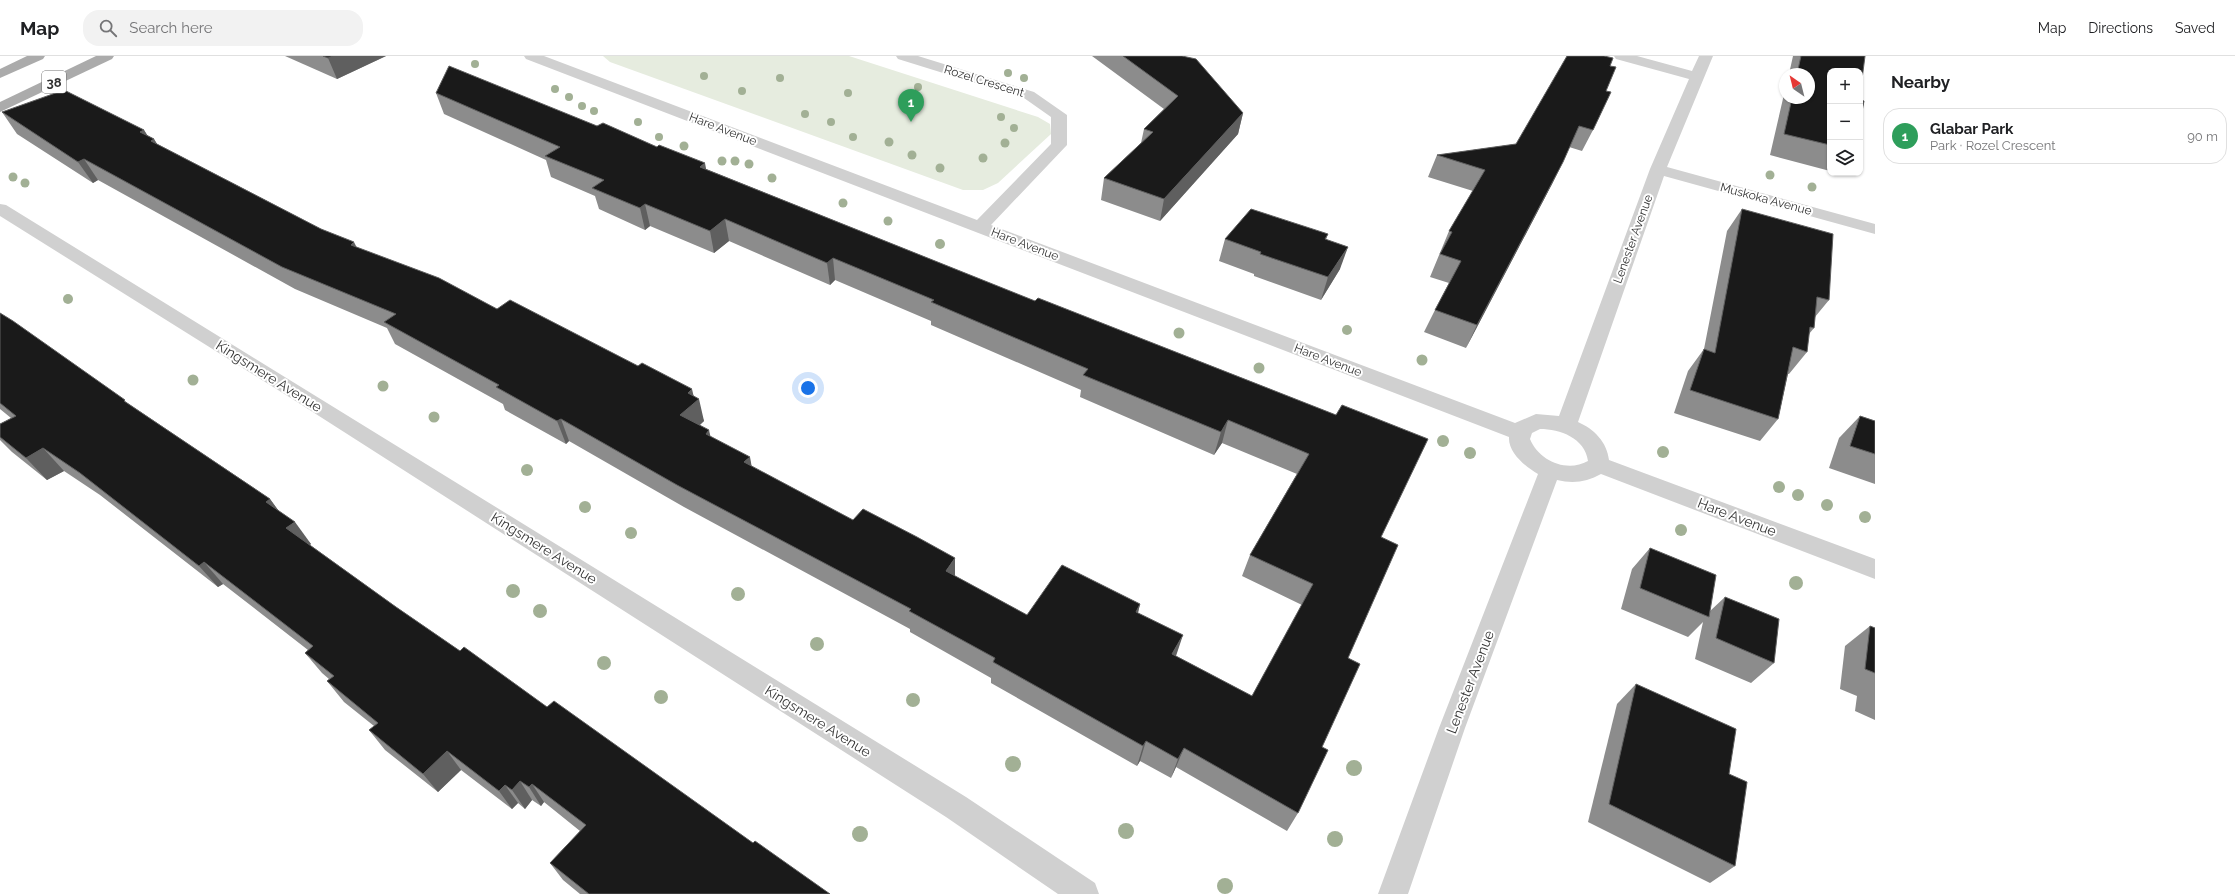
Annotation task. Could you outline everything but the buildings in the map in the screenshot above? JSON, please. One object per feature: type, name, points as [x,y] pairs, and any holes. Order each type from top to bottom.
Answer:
[{"type":"main road","name":"38","points":[[0,74],[38,56]]},
{"type":"main road","name":"38","points":[[0,108],[107,56]]},
{"type":"street","name":"Rozel Crescent","points":[[903,56],[1029,95],[1059,115],[1059,145],[980,227]]},
{"type":"street","points":[[1622,56],[1698,77]]},
{"type":"street","name":"Lenester Avenue","points":[[1566,425],[1658,169],[1706,56]]},
{"type":"street","name":"Hare Avenue","points":[[544,58],[980,227],[1519,433]]},
{"type":"street","name":"Muskoka Avenue","points":[[1658,169],[1875,229]]},
{"type":"street","name":"Kingsmere Avenue","points":[[0,209],[301,395],[956,807],[1084,894]]},
{"type":"street","points":[[1536,421],[1566,425],[1593,442],[1600,454],[1599,465],[1592,472],[1580,475],[1550,471],[1531,460],[1520,446],[1519,433],[1522,428],[1536,421]]},
{"type":"street","name":"Hare Avenue","points":[[1599,465],[1875,569]]},
{"type":"street","name":"Lenester Avenue","points":[[1393,894],[1452,728],[1550,471]]},
{"type":"shaded area","points":[[603,56],[849,56],[1038,117],[1050,124],[1051,134],[998,183],[983,190],[963,190],[610,62]]},
{"type":"place","name":"Glabar Park","points":[[911,122]]}]
